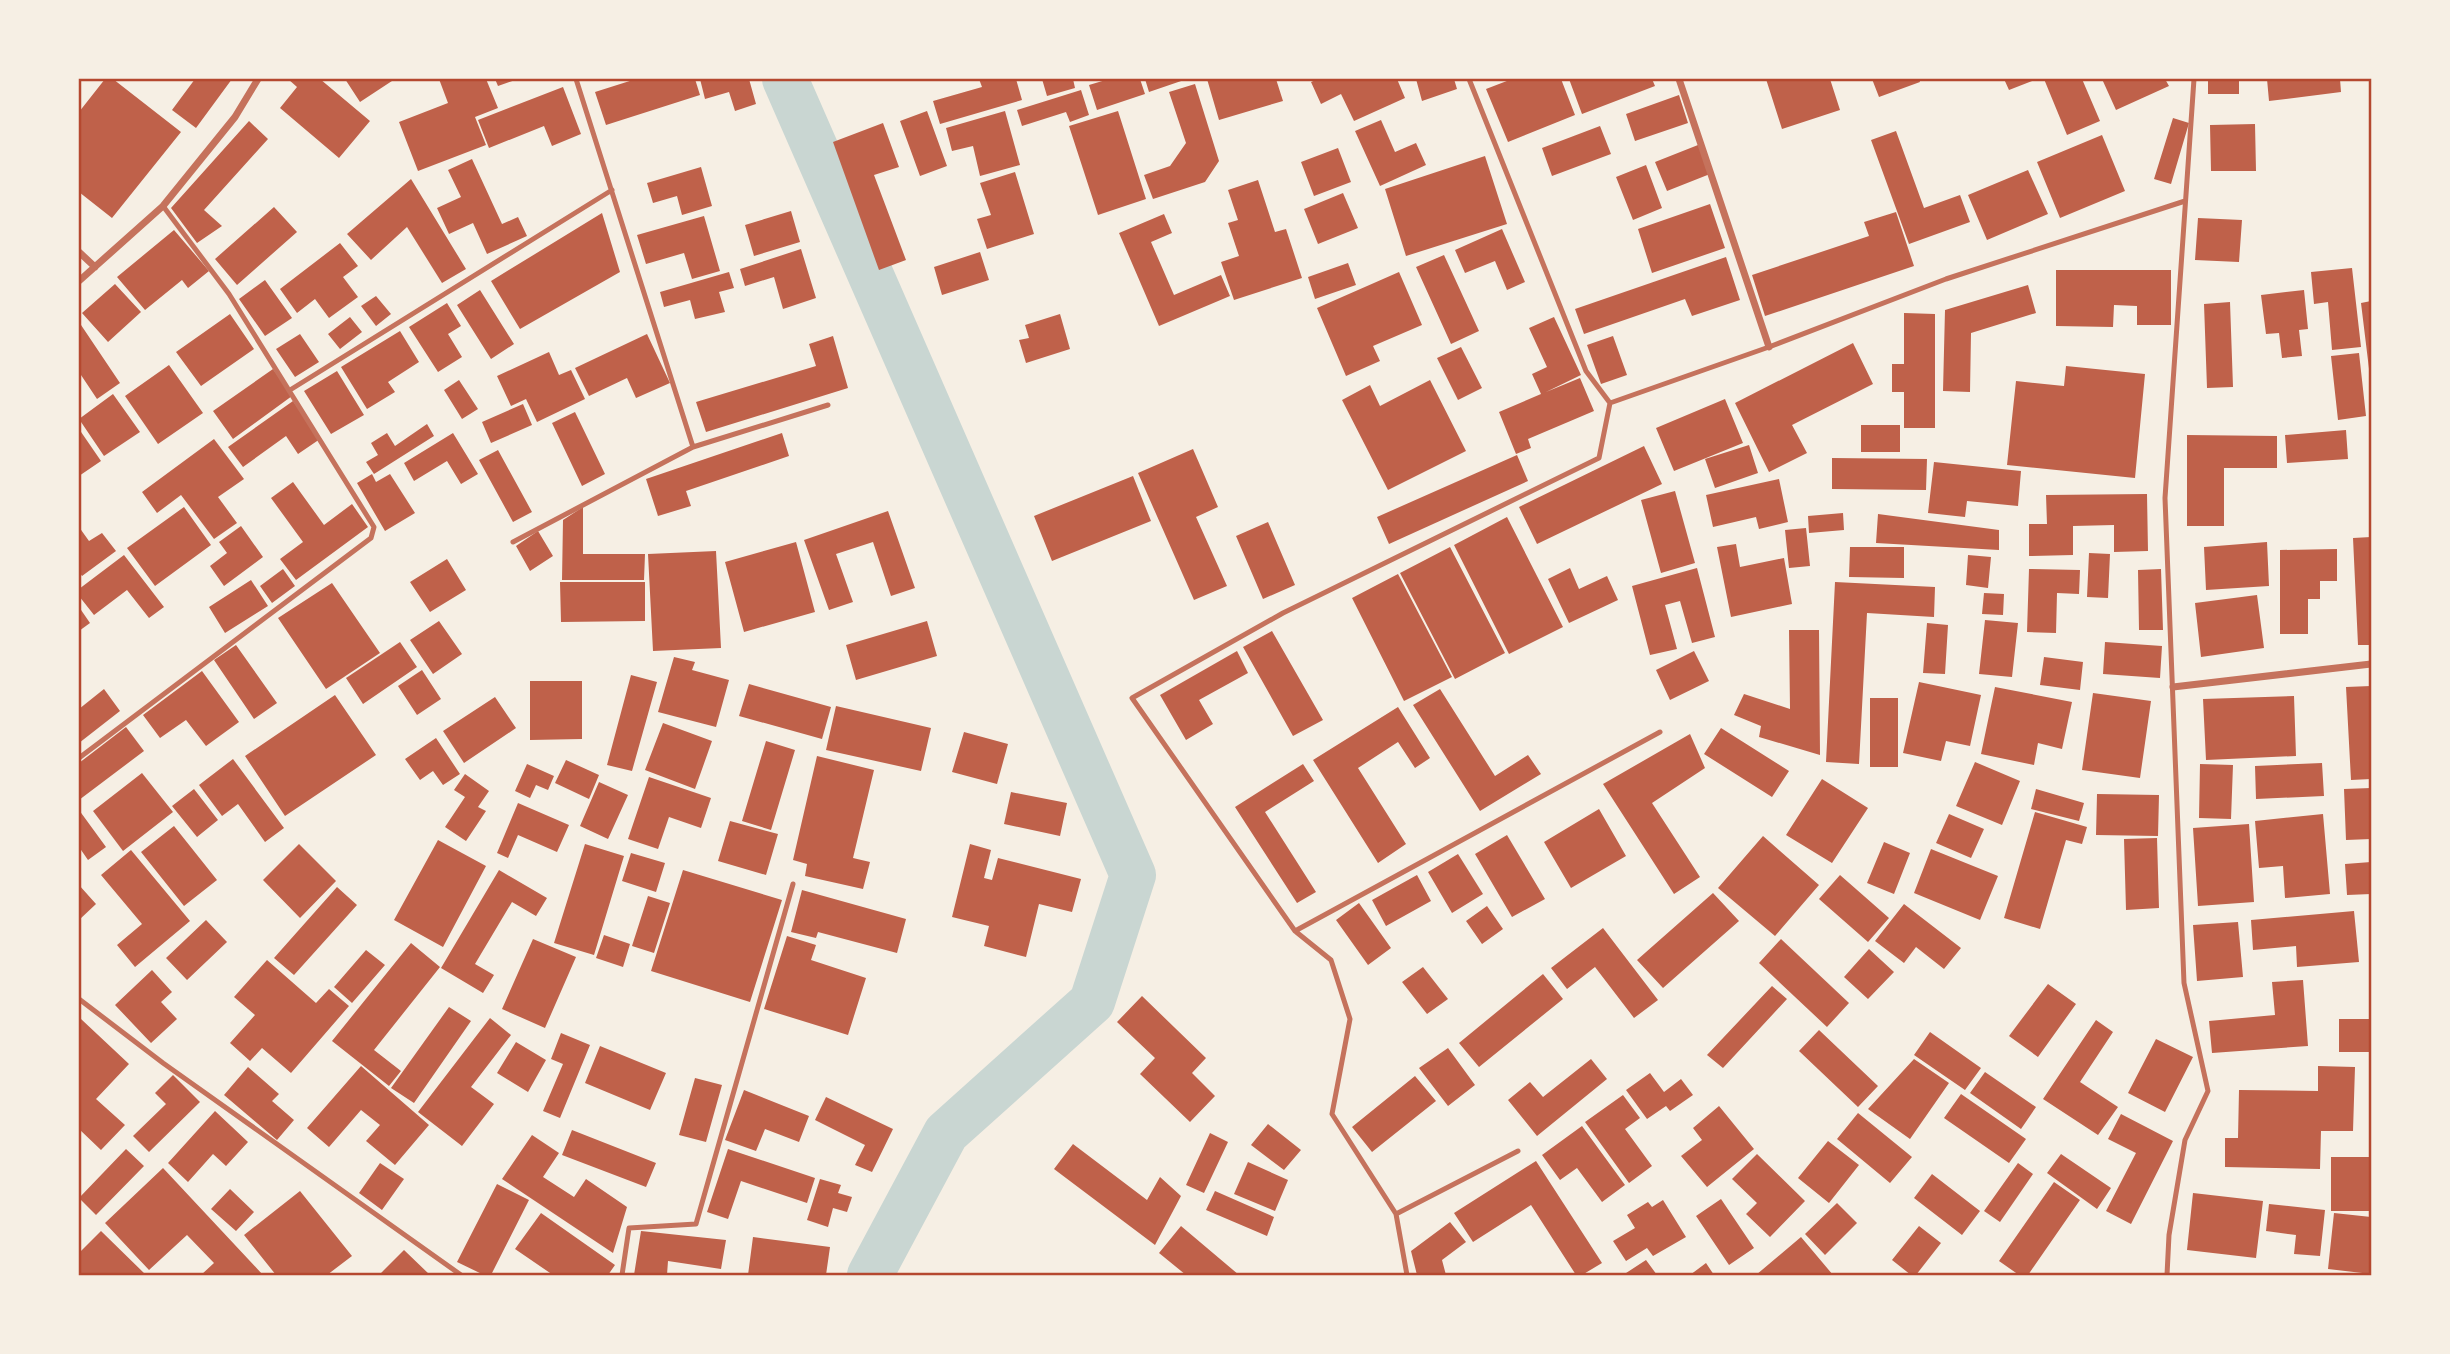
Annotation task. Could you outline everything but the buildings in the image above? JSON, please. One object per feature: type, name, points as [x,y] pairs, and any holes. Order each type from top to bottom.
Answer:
[{"type":"street","points":[[79,281],[163,206],[235,117],[258,79]]},
{"type":"street","points":[[1679,79],[1769,347]]},
{"type":"street","points":[[79,253],[95,267]]},
{"type":"street","points":[[2173,687],[2371,664]]},
{"type":"lane","points":[[576,79],[694,447]]},
{"type":"lane","points":[[1407,1275],[1396,1214],[1332,1114],[1350,1019],[1331,960],[1295,932],[1132,698],[1283,614],[1599,458],[1609,403],[1586,371],[1469,79]]},
{"type":"lane","points":[[2166,1275],[2169,1235],[2185,1140],[2208,1091],[2184,983],[2165,498],[2194,79]]},
{"type":"lane","points":[[290,390],[612,190]]},
{"type":"lane","points":[[1609,403],[1769,347],[1946,279],[2185,201]]},
{"type":"lane","points":[[79,758],[371,538],[374,527],[229,294],[163,206]]},
{"type":"lane","points":[[513,542],[694,447],[828,405]]},
{"type":"lane","points":[[1295,932],[1660,732]]},
{"type":"lane","points":[[622,1275],[629,1228],[696,1224],[793,884]]},
{"type":"lane","points":[[79,999],[163,1063],[461,1275]]},
{"type":"lane","points":[[1396,1214],[1518,1151]]},
{"type":"waterway","points":[[785,79],[1133,875],[1092,1002],[946,1133],[870,1275]]}]
